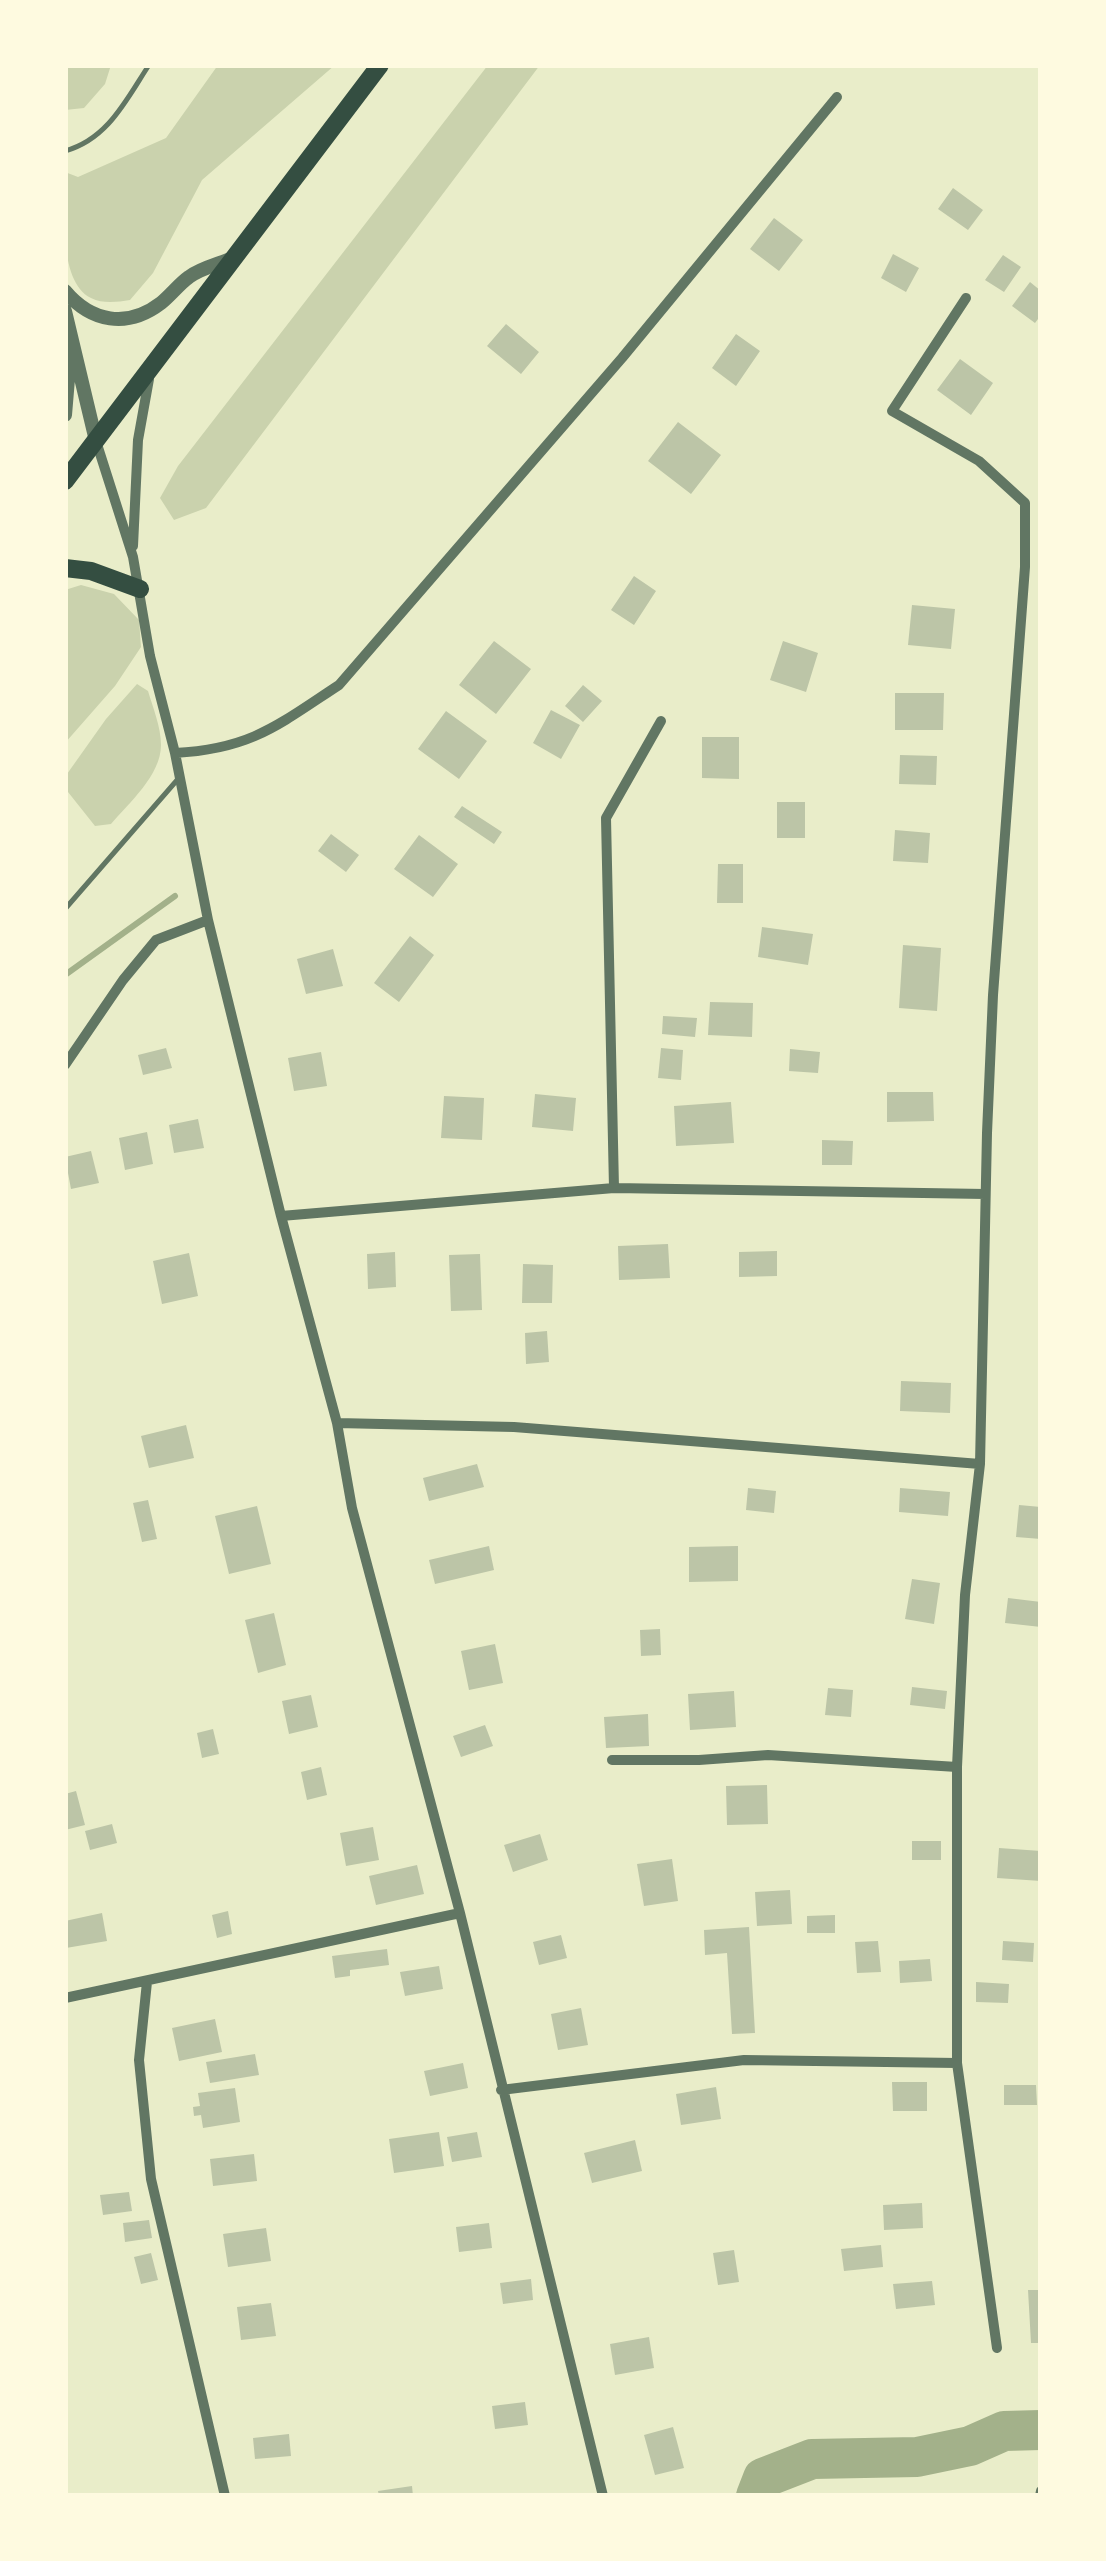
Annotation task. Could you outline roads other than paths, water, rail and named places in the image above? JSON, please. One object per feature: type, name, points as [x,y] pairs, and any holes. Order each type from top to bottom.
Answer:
[{"type":"main road","points":[[65,481],[380,65]]},
{"type":"main road","points":[[65,568],[91,570],[140,589]]},
{"type":"street","points":[[175,753],[240,744],[281,724],[339,685],[622,358],[838,97]]},
{"type":"street","points":[[65,291],[77,306],[94,316],[110,320],[135,318],[163,302],[191,275],[238,256]]},
{"type":"street","points":[[966,298],[892,411],[979,460],[1025,502],[1025,567],[993,995],[980,1464],[966,1595],[957,1767],[957,2064],[996,2348]]},
{"type":"street","points":[[65,311],[96,441],[140,589],[150,656],[175,753],[208,920],[337,1423],[352,1508],[460,1913],[603,2496]]},
{"type":"street","points":[[65,414],[70,334]]},
{"type":"street","points":[[132,556],[138,440],[151,369]]},
{"type":"street","points":[[614,1188],[606,818],[661,721]]},
{"type":"street","points":[[65,1065],[123,980],[156,940],[208,920]]},
{"type":"street","points":[[281,1216],[614,1188],[985,1194]]},
{"type":"street","points":[[337,1423],[514,1427],[980,1464]]},
{"type":"street","points":[[612,1760],[768,1755],[957,1767]]},
{"type":"street","points":[[65,1998],[460,1913]]},
{"type":"street","points":[[147,1982],[139,2060],[151,2179],[226,2496]]},
{"type":"street","points":[[501,2090],[744,2060],[957,2064]]},
{"type":"lane","points":[[65,151],[97,137],[110,124],[149,65]]},
{"type":"lane","points":[[65,909],[178,778]]},
{"type":"waterway","points":[[65,975],[175,896]]},
{"type":"waterway","points":[[756,2496],[763,2478],[812,2459],[917,2457],[970,2446],[1004,2431],[1041,2430]]}]
